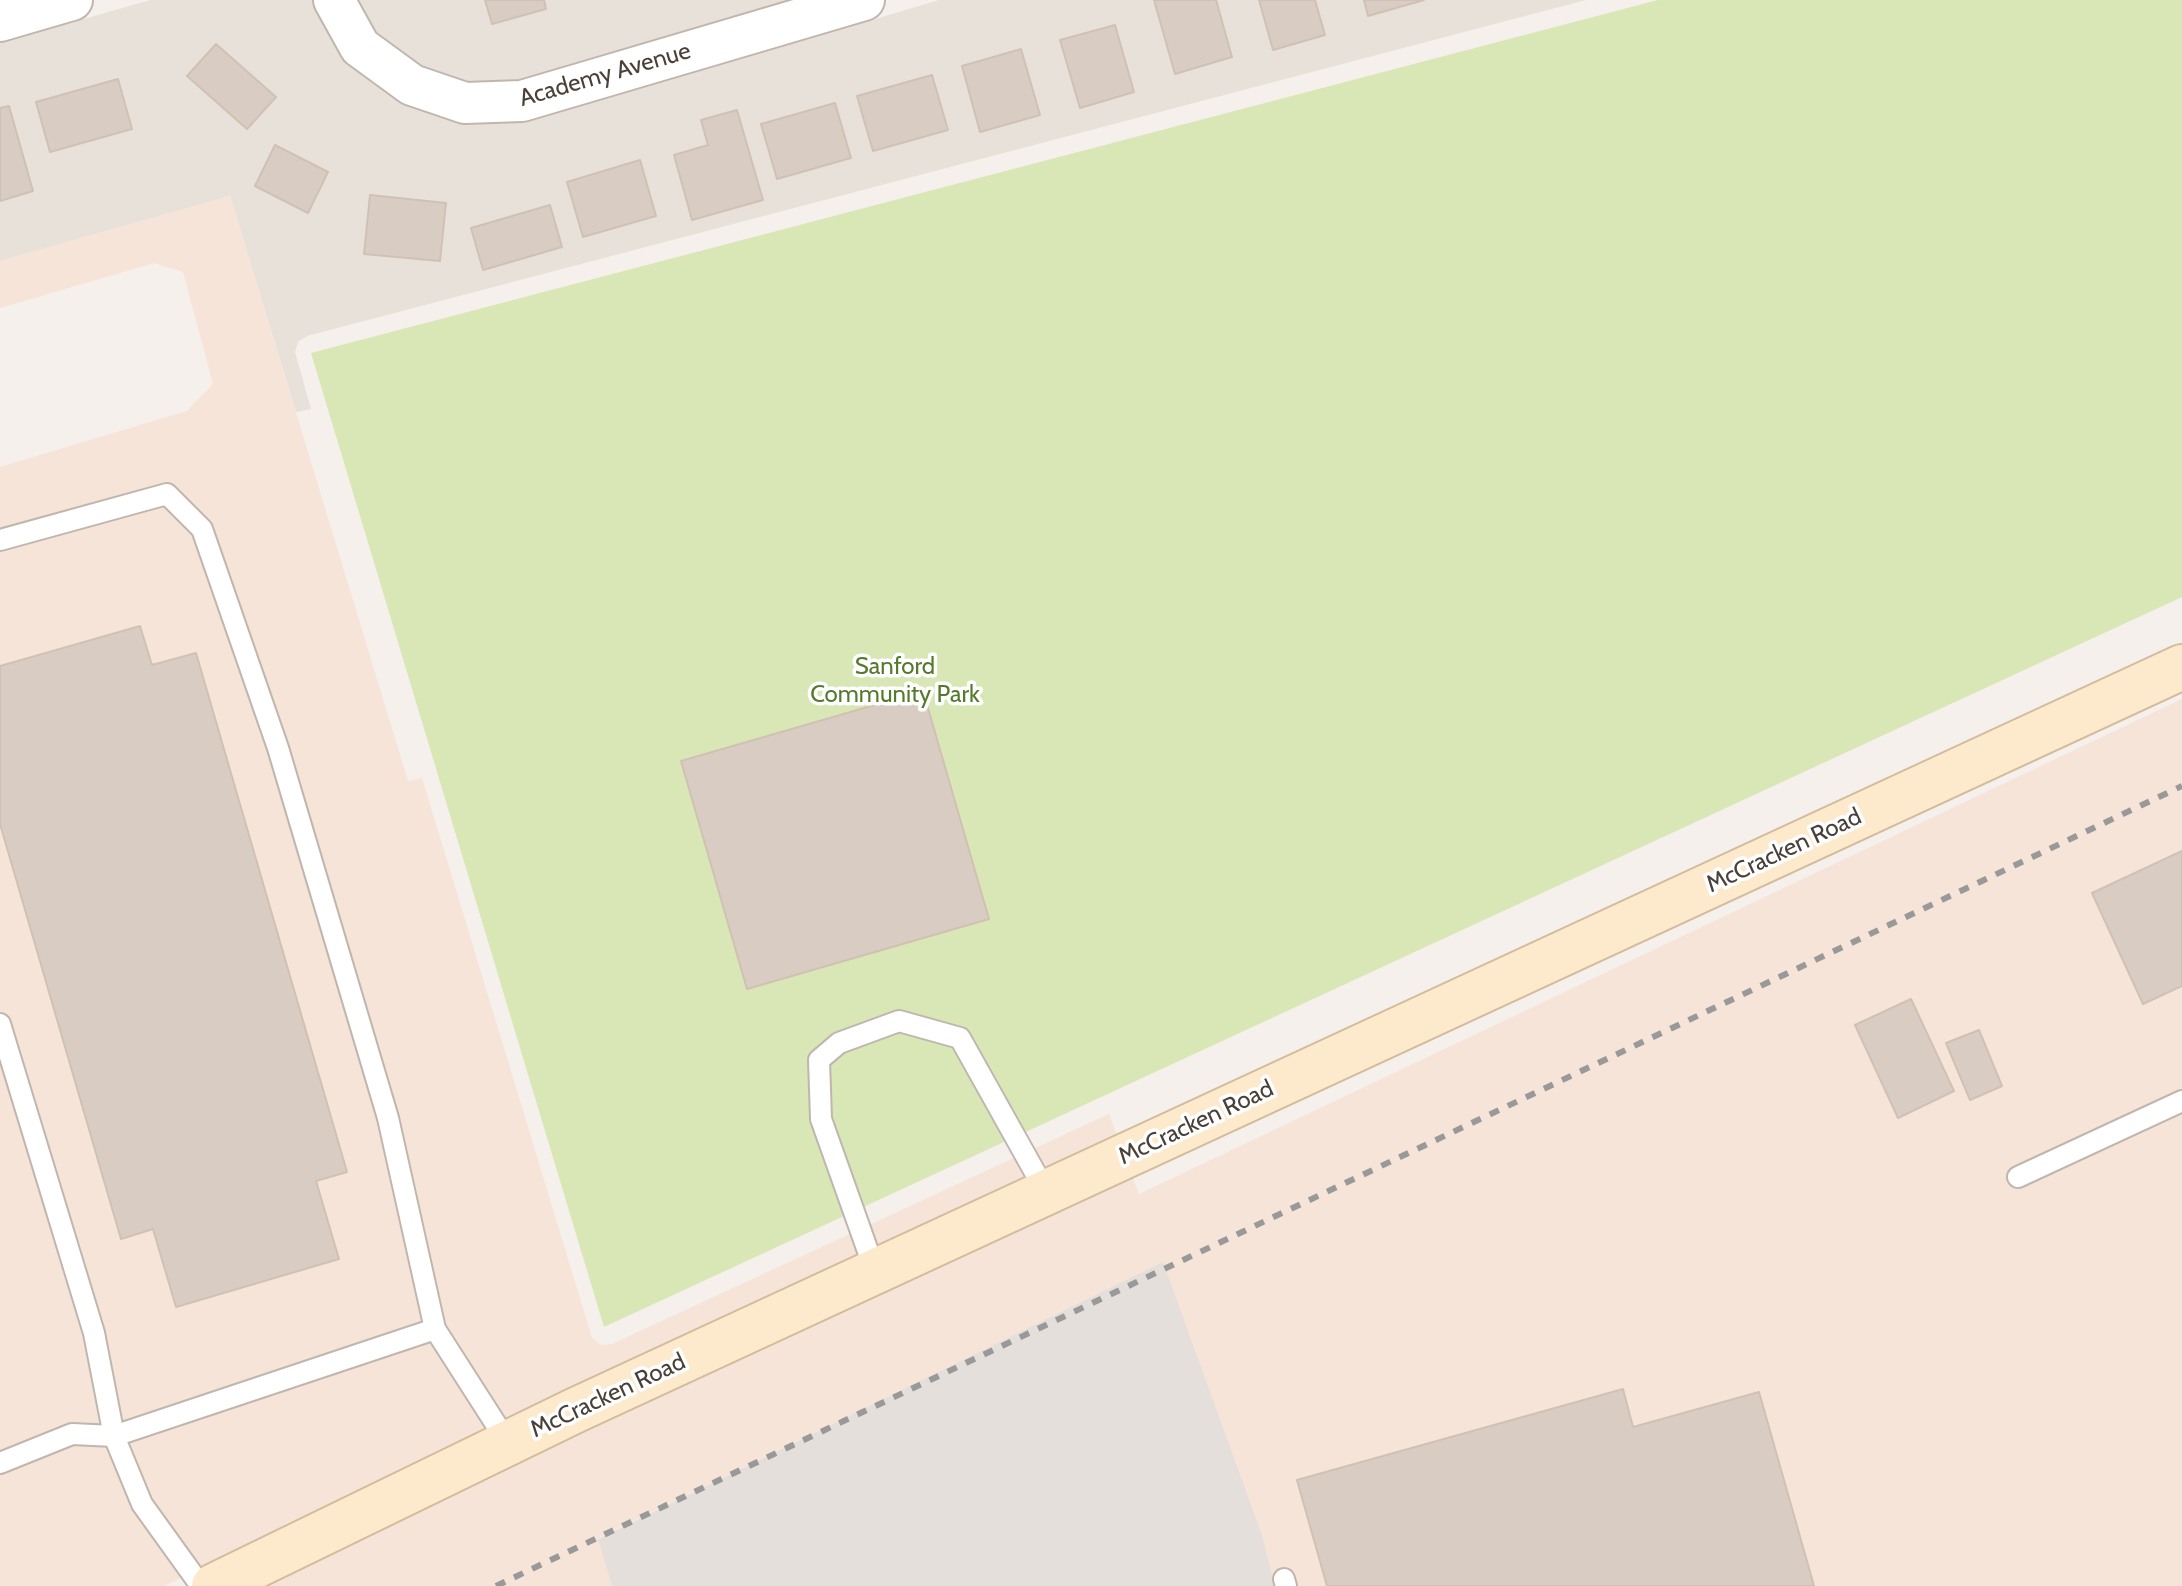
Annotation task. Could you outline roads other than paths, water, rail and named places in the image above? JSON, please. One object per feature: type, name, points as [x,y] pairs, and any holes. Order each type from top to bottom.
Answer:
[{"type":"street","points":[[0,21],[72,0]]},
{"type":"street","name":"Academy Avenue","points":[[334,0],[360,47],[412,85],[465,103],[522,101],[864,0]]},
{"type":"street","name":"McCracken Road","points":[[214,1586],[508,1443],[875,1271],[2182,667]]},
{"type":"lane","points":[[0,540],[167,494],[202,529],[278,748],[388,1118],[435,1329],[508,1443]]},
{"type":"lane","points":[[875,1271],[821,1119],[819,1060],[839,1043],[899,1021],[960,1038],[1046,1192]]},
{"type":"lane","points":[[0,1024],[94,1333],[114,1436],[142,1504],[201,1586]]},
{"type":"lane","points":[[2018,1177],[2182,1101]]},
{"type":"lane","points":[[0,1463],[72,1434],[114,1436],[435,1329]]},
{"type":"railway","points":[[496,1586],[2182,786]]},
{"type":"park label","name":"Sanford Community Park","points":[[895,681]]}]
